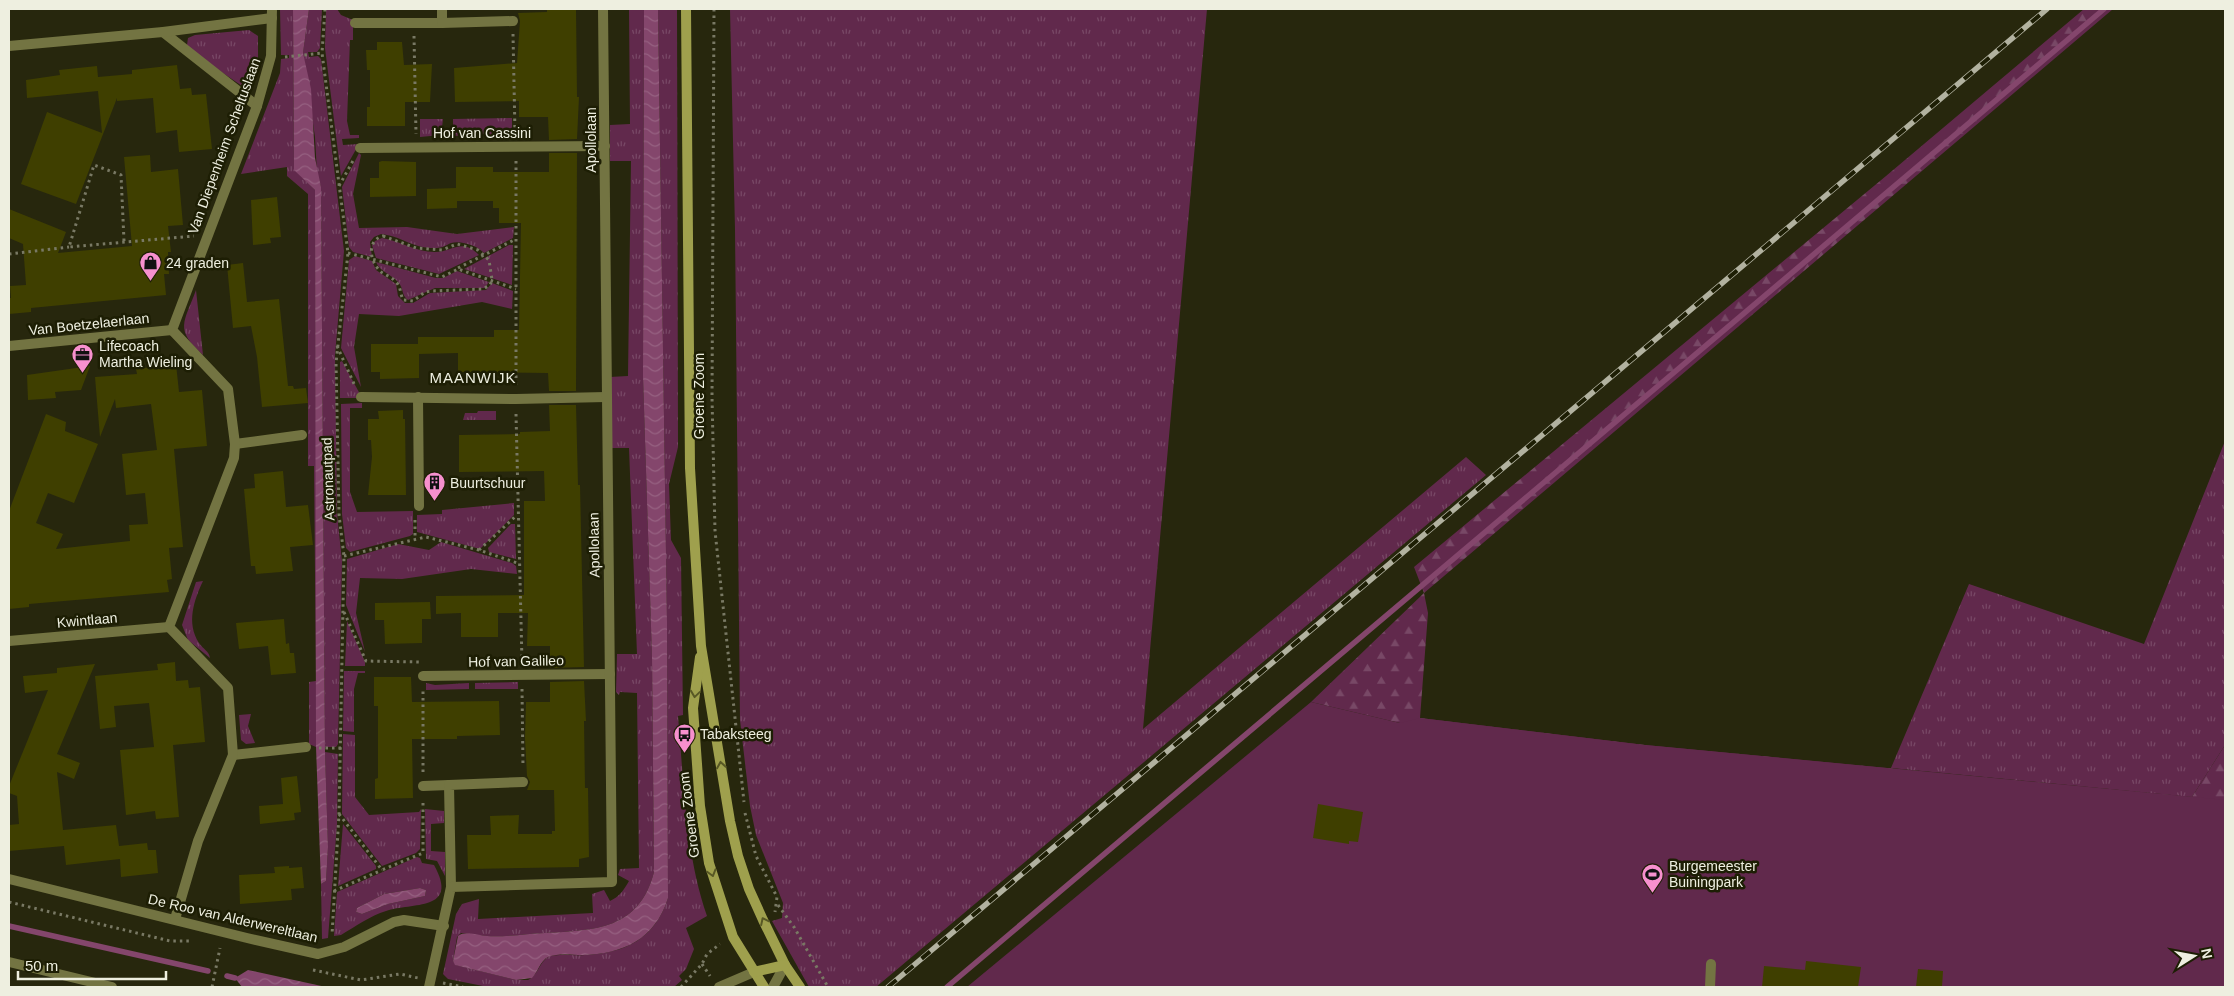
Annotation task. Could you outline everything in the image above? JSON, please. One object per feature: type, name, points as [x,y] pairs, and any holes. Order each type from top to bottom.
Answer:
[{"type":"main road","name":"Groene Zoom","points":[[686,9],[690,468],[702,646],[730,821],[738,856],[753,897],[786,965],[800,987]]},
{"type":"main road","name":"Groene Zoom","points":[[702,646],[693,708],[700,806],[709,863],[730,930],[764,987]]},
{"type":"main road","points":[[754,972],[786,965]]},
{"type":"street","points":[[442,9],[442,22]]},
{"type":"street","name":"Apollolaan","points":[[451,887],[612,882],[603,9]]},
{"type":"street","points":[[9,46],[163,32],[272,13]]},
{"type":"street","name":"Van Diepenheim Scheltuslaan","points":[[172,330],[257,106],[271,56],[272,13]]},
{"type":"street","points":[[355,23],[513,21]]},
{"type":"street","points":[[163,32],[257,106]]},
{"type":"street","name":"Hof van Cassini","points":[[360,148],[605,146]]},
{"type":"street","points":[[172,330],[228,389],[235,444],[234,458],[169,627],[228,688],[233,755],[198,841],[175,919]]},
{"type":"street","name":"Van Boetzelaerlaan","points":[[9,346],[172,330]]},
{"type":"street","points":[[361,397],[516,399],[606,397]]},
{"type":"street","points":[[418,397],[419,506]]},
{"type":"street","points":[[235,444],[302,435]]},
{"type":"street","name":"Kwintlaan","points":[[9,641],[169,627]]},
{"type":"street","name":"Hof van Galileo","points":[[423,676],[610,674]]},
{"type":"street","points":[[233,755],[306,747]]},
{"type":"street","points":[[423,786],[523,782]]},
{"type":"street","points":[[429,987],[444,926],[451,887],[449,785]]},
{"type":"street","name":"De Roo van Alderwereltlaan","points":[[9,879],[318,954],[344,947],[394,922],[404,920],[444,926]]},
{"type":"street","points":[[9,962],[112,987]]},
{"type":"street","points":[[1710,987],[1711,964]]},
{"type":"street","points":[[773,987],[786,965]]},
{"type":"street","points":[[719,987],[754,972]]},
{"type":"path","name":"Astronautpad","points":[[325,9],[322,53],[348,253],[337,345],[339,514],[344,556],[339,814],[331,951]]},
{"type":"path","name":"Groene Zoom","points":[[714,9],[712,397],[715,531],[741,781]]},
{"type":"path","points":[[414,22],[416,148]]},
{"type":"path","points":[[287,57],[322,53]]},
{"type":"path","points":[[339,187],[360,148]]},
{"type":"path","points":[[69,246],[94,165],[121,175],[124,241]]},
{"type":"path","points":[[9,254],[69,246],[207,235]]},
{"type":"path","points":[[383,236],[416,248],[442,250],[457,244],[478,250],[485,255],[489,260],[492,280],[488,288],[432,290],[408,302],[403,300],[396,282],[379,270],[374,260],[371,244],[373,240],[383,236]]},
{"type":"path","points":[[348,253],[442,277],[516,239]]},
{"type":"path","points":[[458,269],[516,289]]},
{"type":"path","points":[[337,345],[361,397]]},
{"type":"path","points":[[479,550],[518,514]]},
{"type":"path","points":[[344,556],[426,537],[479,550],[520,564]]},
{"type":"path","points":[[334,891],[423,852],[423,662],[366,661],[343,610]]},
{"type":"path","points":[[328,748],[341,748]]},
{"type":"path","points":[[339,814],[382,870]]},
{"type":"path","points":[[778,905],[794,927],[828,987]]},
{"type":"path","points":[[212,987],[220,948]]},
{"type":"path","points":[[681,987],[702,964]]},
{"type":"green space","points":[[280,9],[293,9],[294,169],[315,190],[317,681],[316,747],[309,744],[309,682],[316,681],[314,466],[308,466],[308,194],[287,176],[287,167],[241,174],[280,73],[281,59],[289,58],[289,55],[281,55]]},
{"type":"green space","points":[[309,9],[322,9],[320,48],[317,52],[308,52],[309,57],[318,56],[321,59],[344,251],[335,355],[337,514],[342,561],[338,744],[336,747],[325,747],[321,187],[317,173],[315,137],[303,53]]},
{"type":"green space","points":[[326,9],[337,9],[341,15],[353,20],[353,40],[350,40],[347,121],[350,135],[359,135],[359,138],[342,139],[343,145],[359,144],[341,176],[325,48]]},
{"type":"green space","points":[[629,9],[644,9],[643,377],[652,657],[654,872],[647,891],[638,906],[626,916],[613,923],[598,928],[509,936],[484,936],[461,933],[457,937],[453,961],[456,965],[516,980],[528,980],[535,975],[543,961],[550,956],[600,954],[625,947],[637,941],[647,934],[655,924],[668,898],[667,622],[658,9],[677,9],[678,447],[669,484],[671,540],[681,558],[683,715],[678,716],[686,817],[694,867],[707,916],[686,928],[694,949],[686,969],[679,976],[682,980],[674,987],[488,987],[448,979],[443,974],[456,914],[462,904],[479,899],[478,919],[593,913],[592,894],[604,890],[610,901],[621,893],[629,881],[618,875],[620,869],[639,868],[637,693],[620,692],[619,695],[616,692],[617,654],[637,654],[629,448],[611,448],[611,450],[608,448],[607,376],[610,374],[610,377],[628,376],[631,161],[610,161],[610,125],[630,124]]},
{"type":"green space","points":[[730,9],[1207,9],[1143,729],[1466,457],[1486,475],[876,987],[809,987],[772,921],[782,918],[783,903],[756,835],[750,806],[740,720],[735,229]]},
{"type":"green space","points":[[2084,9],[2113,9],[1424,593],[1414,567],[1886,176]]},
{"type":"green space","points":[[249,30],[258,36],[258,68],[248,90],[192,52],[187,45],[188,38],[195,35]]},
{"type":"green space","points":[[512,118],[512,136],[485,136],[485,134],[453,136],[453,119]]},
{"type":"green space","points":[[420,119],[443,119],[441,135],[420,137]]},
{"type":"green space","points":[[359,153],[361,155],[353,194],[359,228],[407,227],[457,234],[514,227],[513,238],[484,253],[478,248],[464,243],[455,242],[441,248],[428,248],[381,234],[374,237],[370,242],[372,257],[353,252],[349,247],[342,187]]},
{"type":"green space","points":[[382,238],[428,252],[462,246],[473,250],[479,255],[439,274],[376,258],[372,245],[375,241]]},
{"type":"green space","points":[[509,245],[513,245],[512,285],[464,269]]},
{"type":"green space","points":[[355,256],[372,261],[376,270],[396,284],[398,296],[405,303],[413,303],[430,293],[486,290],[492,283],[513,291],[512,309],[482,302],[399,316],[359,314],[354,347],[361,387],[341,348],[349,260]]},
{"type":"green space","points":[[376,262],[436,278],[443,278],[457,271],[489,282],[485,288],[435,288],[408,300],[404,296],[398,282],[380,268]]},
{"type":"green space","points":[[196,290],[203,355],[188,339],[184,325]]},
{"type":"green space","points":[[342,361],[361,398],[340,398],[340,362]]},
{"type":"green space","points":[[362,403],[362,408],[350,408],[350,492],[357,512],[413,511],[413,534],[350,552],[346,548],[342,514],[341,404]]},
{"type":"green space","points":[[478,411],[496,411],[496,420],[463,420],[465,413],[477,413]]},
{"type":"green space","points":[[2225,441],[2225,745],[2192,797],[1891,768],[1969,584],[2144,644]]},
{"type":"green space","points":[[514,503],[514,515],[480,549],[417,532],[417,515],[442,514],[442,510]]},
{"type":"green space","points":[[511,524],[515,524],[516,559],[489,552],[488,548]]},
{"type":"green space","points":[[441,542],[512,563],[516,566],[517,574],[471,569],[402,579],[360,578],[356,613],[365,652],[346,605],[347,559],[398,544],[429,550]]},
{"type":"green space","points":[[203,581],[194,604],[192,620],[195,635],[210,658],[188,640],[182,625],[196,582]]},
{"type":"green space","points":[[1424,593],[1428,613],[1420,718],[1645,745],[2192,797],[2225,745],[2225,819],[1400,723],[1311,702]]},
{"type":"green space","points":[[347,621],[365,662],[365,666],[345,666]]},
{"type":"green space","points":[[344,671],[365,671],[365,673],[358,673],[354,689],[354,732],[343,731]]},
{"type":"green space","points":[[518,682],[518,689],[475,689],[475,683]]},
{"type":"green space","points":[[426,683],[435,685],[469,683],[469,689],[426,690]]},
{"type":"green space","name":"Burgemeester Buiningpark","points":[[1311,702],[1400,723],[1420,718],[1645,745],[2225,800],[2225,987],[967,987]]},
{"type":"green space","points":[[251,714],[248,726],[255,743],[246,744],[241,740],[239,715]]},
{"type":"green space","points":[[343,734],[355,735],[355,797],[369,815],[419,812],[421,809],[420,849],[416,853],[382,866],[342,814]]},
{"type":"green space","points":[[325,752],[338,754],[337,824],[328,938],[322,939],[321,884],[326,881],[328,847]]},
{"type":"green space","points":[[425,809],[444,811],[444,823],[431,824],[431,851],[445,852],[445,876],[437,861],[426,859]]},
{"type":"green space","points":[[343,824],[376,866],[376,869],[338,886]]},
{"type":"green space","points":[[417,857],[420,858],[422,863],[434,865],[440,880],[441,891],[437,898],[430,902],[380,913],[341,935],[334,936],[337,892]],"holes":[[[420,888],[426,890],[425,896],[388,904],[362,914],[356,912],[357,908],[384,894]]]},
{"type":"water","points":[[293,9],[309,9],[303,53],[311,89],[315,158],[321,187],[325,752],[328,847],[326,881],[321,884],[316,747],[315,190],[294,170]]},
{"type":"water","points":[[644,9],[658,9],[667,622],[668,898],[655,924],[636,942],[597,954],[548,957],[543,961],[532,978],[516,980],[455,965],[453,961],[458,936],[464,933],[501,936],[598,928],[626,916],[638,906],[647,891],[654,872],[652,657],[643,377]]},
{"type":"water","points":[[420,888],[426,890],[425,896],[388,904],[362,914],[356,912],[357,908],[384,894]]},
{"type":"water","points":[[248,970],[326,987],[242,987],[235,978]]},
{"type":"building","points":[[547,9],[576,9],[577,97],[579,97],[577,139],[549,140],[548,117],[519,117],[519,101],[455,102],[454,68],[517,63],[520,21],[518,13],[547,12]]},
{"type":"building","points":[[377,42],[402,42],[404,65],[432,64],[430,102],[405,102],[405,126],[367,126],[367,107],[370,107],[370,70],[367,70],[366,50],[377,50]]},
{"type":"building","points":[[177,65],[180,89],[191,88],[192,95],[206,94],[212,149],[179,152],[177,130],[156,133],[153,98],[117,101],[117,98],[76,204],[21,184],[47,112],[102,133],[98,91],[27,98],[26,80],[60,75],[59,70],[97,66],[98,77],[132,74],[132,70]]},
{"type":"building","points":[[549,153],[577,153],[576,391],[549,391],[548,373],[458,372],[458,353],[419,354],[419,378],[380,379],[380,372],[371,372],[371,344],[418,344],[418,337],[494,337],[494,330],[519,330],[521,223],[499,223],[499,208],[493,208],[493,201],[457,201],[457,208],[427,209],[427,189],[456,188],[456,167],[493,167],[493,172],[549,172]]},
{"type":"building","points":[[150,155],[151,172],[178,169],[183,225],[168,226],[171,252],[168,252],[169,274],[164,274],[166,295],[31,308],[31,312],[9,314],[10,286],[26,285],[23,244],[9,238],[9,209],[66,232],[58,253],[132,246],[124,157]]},
{"type":"building","points":[[379,162],[416,162],[416,196],[370,197],[370,178],[379,178]]},
{"type":"building","points":[[277,197],[281,237],[270,238],[271,243],[253,245],[251,200]]},
{"type":"building","points":[[243,263],[247,302],[279,299],[288,386],[293,386],[294,389],[306,388],[308,403],[262,407],[257,357],[251,326],[233,328],[227,265]]},
{"type":"building","points":[[176,364],[179,392],[202,390],[207,446],[174,449],[183,547],[169,548],[172,579],[167,580],[169,592],[29,604],[29,607],[9,609],[9,511],[46,414],[66,422],[65,431],[98,444],[74,503],[48,493],[36,523],[63,534],[56,549],[130,541],[129,525],[148,524],[145,493],[126,495],[122,454],[157,450],[151,404],[116,408],[115,399],[100,437],[95,377],[137,374],[136,369]]},
{"type":"building","points":[[90,366],[81,390],[55,392],[56,398],[28,400],[27,375]]},
{"type":"building","points":[[549,405],[576,405],[578,485],[580,485],[584,667],[550,668],[550,646],[527,646],[528,613],[498,613],[498,637],[461,637],[461,613],[436,614],[436,596],[524,595],[524,501],[545,501],[544,471],[459,472],[459,435],[520,434],[520,432],[550,431]]},
{"type":"building","points":[[403,410],[403,419],[405,419],[406,495],[368,495],[372,457],[371,440],[368,440],[368,419],[379,419],[378,411]]},
{"type":"building","points":[[283,471],[286,507],[308,505],[313,545],[290,547],[293,571],[256,574],[255,566],[251,566],[244,489],[255,488],[254,474]]},
{"type":"building","points":[[430,602],[431,619],[422,619],[422,643],[385,644],[384,620],[375,620],[375,603]]},
{"type":"building","points":[[284,619],[286,644],[289,643],[290,653],[294,653],[296,673],[271,675],[268,646],[239,649],[236,623]]},
{"type":"building","points":[[175,662],[176,681],[188,680],[189,688],[200,687],[205,742],[173,745],[179,817],[156,819],[155,811],[126,815],[120,750],[154,747],[149,703],[114,706],[116,727],[100,729],[95,676],[158,670],[157,664]]},
{"type":"building","points":[[95,664],[57,754],[80,763],[74,779],[57,772],[63,830],[116,825],[119,846],[147,843],[148,850],[156,850],[158,873],[121,877],[120,859],[66,865],[64,846],[9,851],[9,825],[19,824],[17,796],[9,793],[9,786],[48,690],[25,693],[23,676],[57,673],[57,668]]},
{"type":"building","points":[[374,677],[411,677],[412,702],[499,701],[500,735],[457,736],[457,739],[412,739],[413,798],[375,799],[375,779],[378,778],[378,706],[374,706]]},
{"type":"building","points":[[584,681],[586,721],[584,721],[585,788],[588,788],[589,857],[579,859],[579,867],[468,869],[467,835],[491,835],[490,816],[519,815],[518,834],[552,834],[552,831],[555,831],[554,790],[527,790],[530,782],[527,776],[525,738],[526,702],[550,702],[550,682]]},
{"type":"building","points":[[297,776],[301,812],[294,813],[295,820],[260,824],[259,806],[283,804],[281,778]]},
{"type":"building","points":[[1318,804],[1363,812],[1358,842],[1349,841],[1349,844],[1313,838]]},
{"type":"building","points":[[289,866],[289,868],[302,867],[304,888],[291,889],[292,900],[240,904],[239,875],[275,873],[274,867]]},
{"type":"building","points":[[1806,961],[1861,967],[1858,987],[1762,987],[1764,966],[1805,970]]},
{"type":"building","points":[[1918,969],[1943,971],[1942,987],[1916,987]]},
{"type":"waterway","points":[[947,987],[2104,9]]},
{"type":"waterway","points":[[9,926],[208,971]]},
{"type":"waterway","points":[[227,976],[235,978]]},
{"type":"railway","points":[[888,987],[2047,9]]},
{"type":"place","name":"24 graden","points":[[150,282]]},
{"type":"place","name":"Lifecoach Martha Wieling","points":[[83,373]]},
{"type":"place","name":"Buurtschuur","points":[[434,502]]},
{"type":"place","name":"Tabaksteeg","points":[[684,753]]},
{"type":"place","name":"Burgemeester Buiningpark","points":[[1653,893]]},
{"type":"district","name":"MAANWIJK","points":[[473,378]]}]
